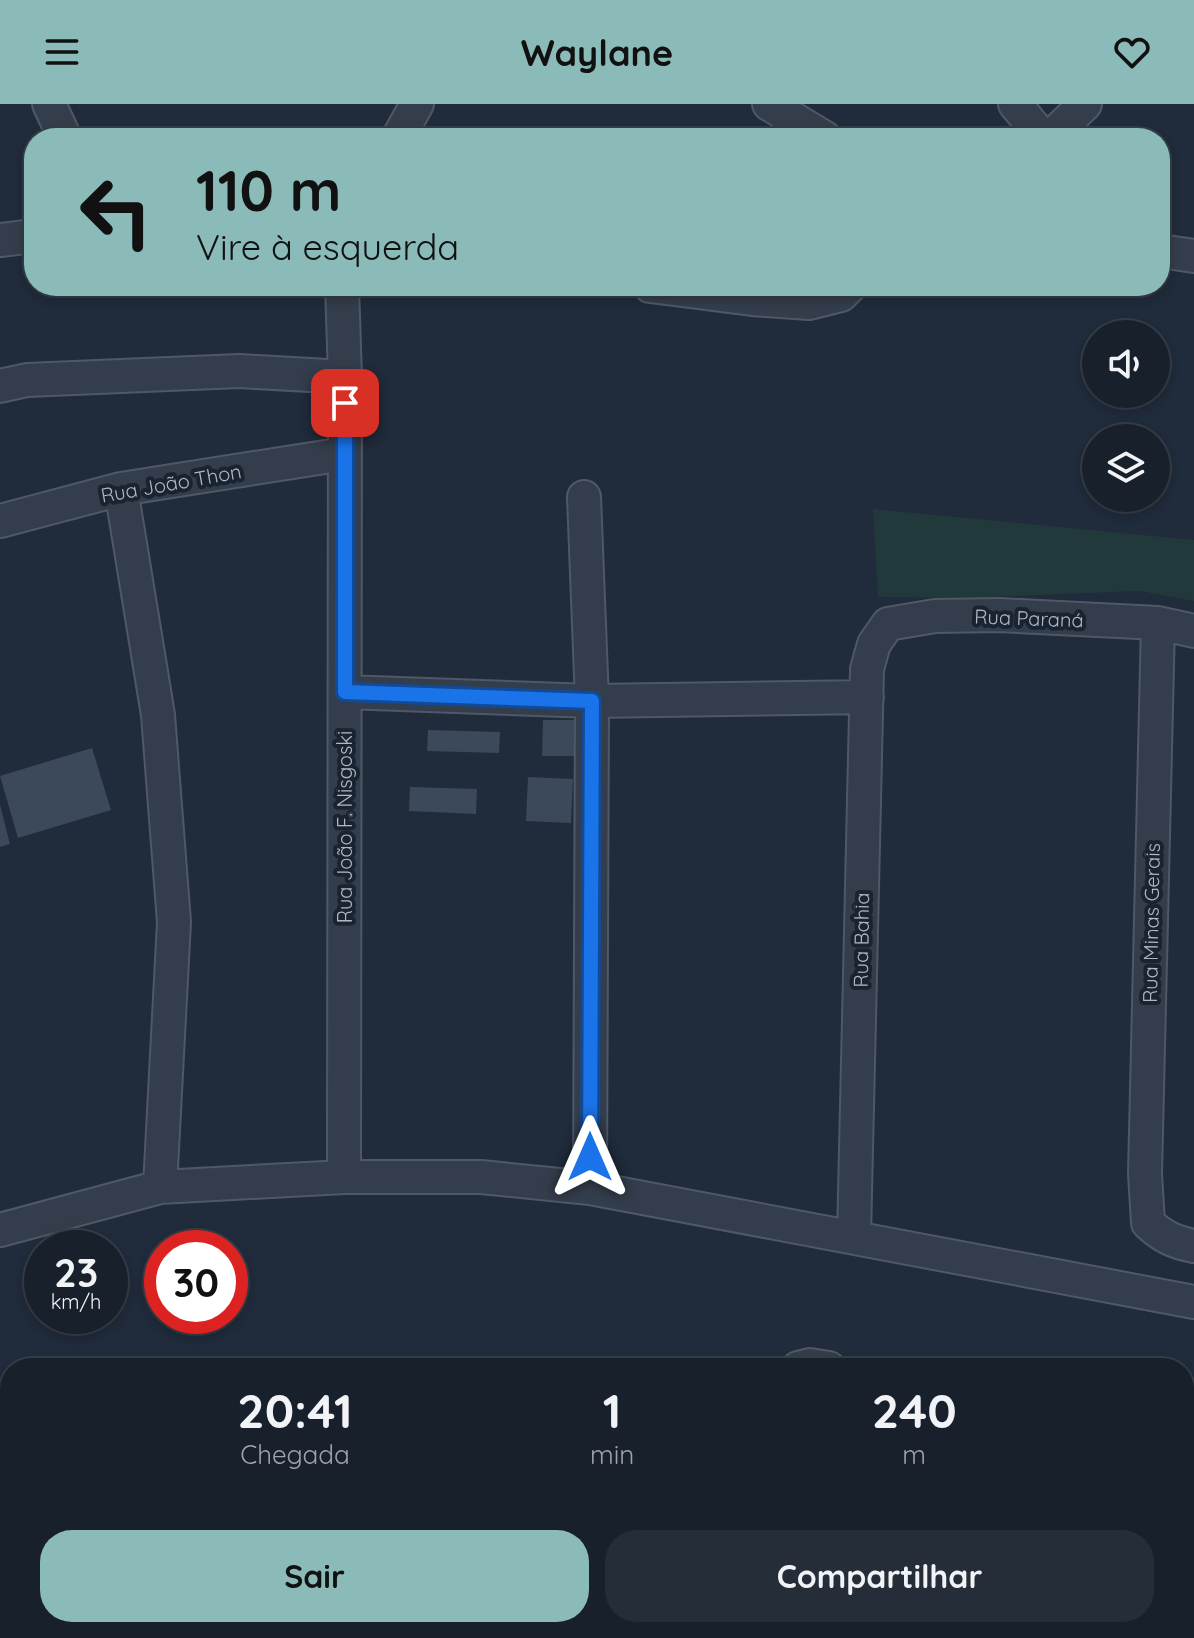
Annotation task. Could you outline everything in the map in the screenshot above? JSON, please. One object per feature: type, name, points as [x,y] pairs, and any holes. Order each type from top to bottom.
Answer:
[{"type":"street","points":[[49,104],[60,128]]},
{"type":"street","points":[[404,128],[417,104]]},
{"type":"street","points":[[769,104],[809,128]]},
{"type":"street","points":[[1030,128],[1085,104]]},
{"type":"street","points":[[0,240],[24,237]]},
{"type":"street","points":[[1170,252],[1194,256]]},
{"type":"street","name":"Rua João F. Nisgoski","points":[[342,296],[345,377],[344,1177]]},
{"type":"street","points":[[728,296],[809,303],[837,296]]},
{"type":"street","points":[[0,386],[27,380],[239,371],[345,377]]},
{"type":"street","name":"Rua João Thon","points":[[0,521],[121,489],[344,454]]},
{"type":"street","points":[[121,489],[158,715],[174,922],[160,1187]]},
{"type":"street","points":[[584,497],[592,701],[590,1188]]},
{"type":"street","name":"Rua Paraná","points":[[874,644],[888,624],[935,616],[999,615],[1158,623],[1194,631]]},
{"type":"street","name":"Rua Minas Gerais","points":[[1158,623],[1145,1159],[1148,1223],[1162,1236],[1194,1246]]},
{"type":"street","name":"Rua Bahia","points":[[854,1237],[867,669],[874,644]]},
{"type":"street","points":[[345,692],[592,701],[867,697]]},
{"type":"street","points":[[0,1230],[160,1187],[344,1177],[481,1177],[590,1188],[1194,1302]]},
{"type":"green space","points":[[873,509],[1194,540],[1194,601],[1140,591],[960,598],[878,597]]},
{"type":"building","points":[[543,720],[588,720],[588,756],[542,756]]},
{"type":"building","points":[[428,730],[500,732],[499,753],[427,751]]},
{"type":"building","points":[[92,748],[111,810],[18,838],[0,776]]},
{"type":"building","points":[[528,777],[573,779],[571,823],[526,821]]},
{"type":"building","points":[[410,787],[477,789],[476,814],[409,811]]},
{"type":"building","points":[[0,805],[10,844],[0,847]]},
{"type":"route","points":[[345,403],[345,692],[592,701],[590,1157]]}]
